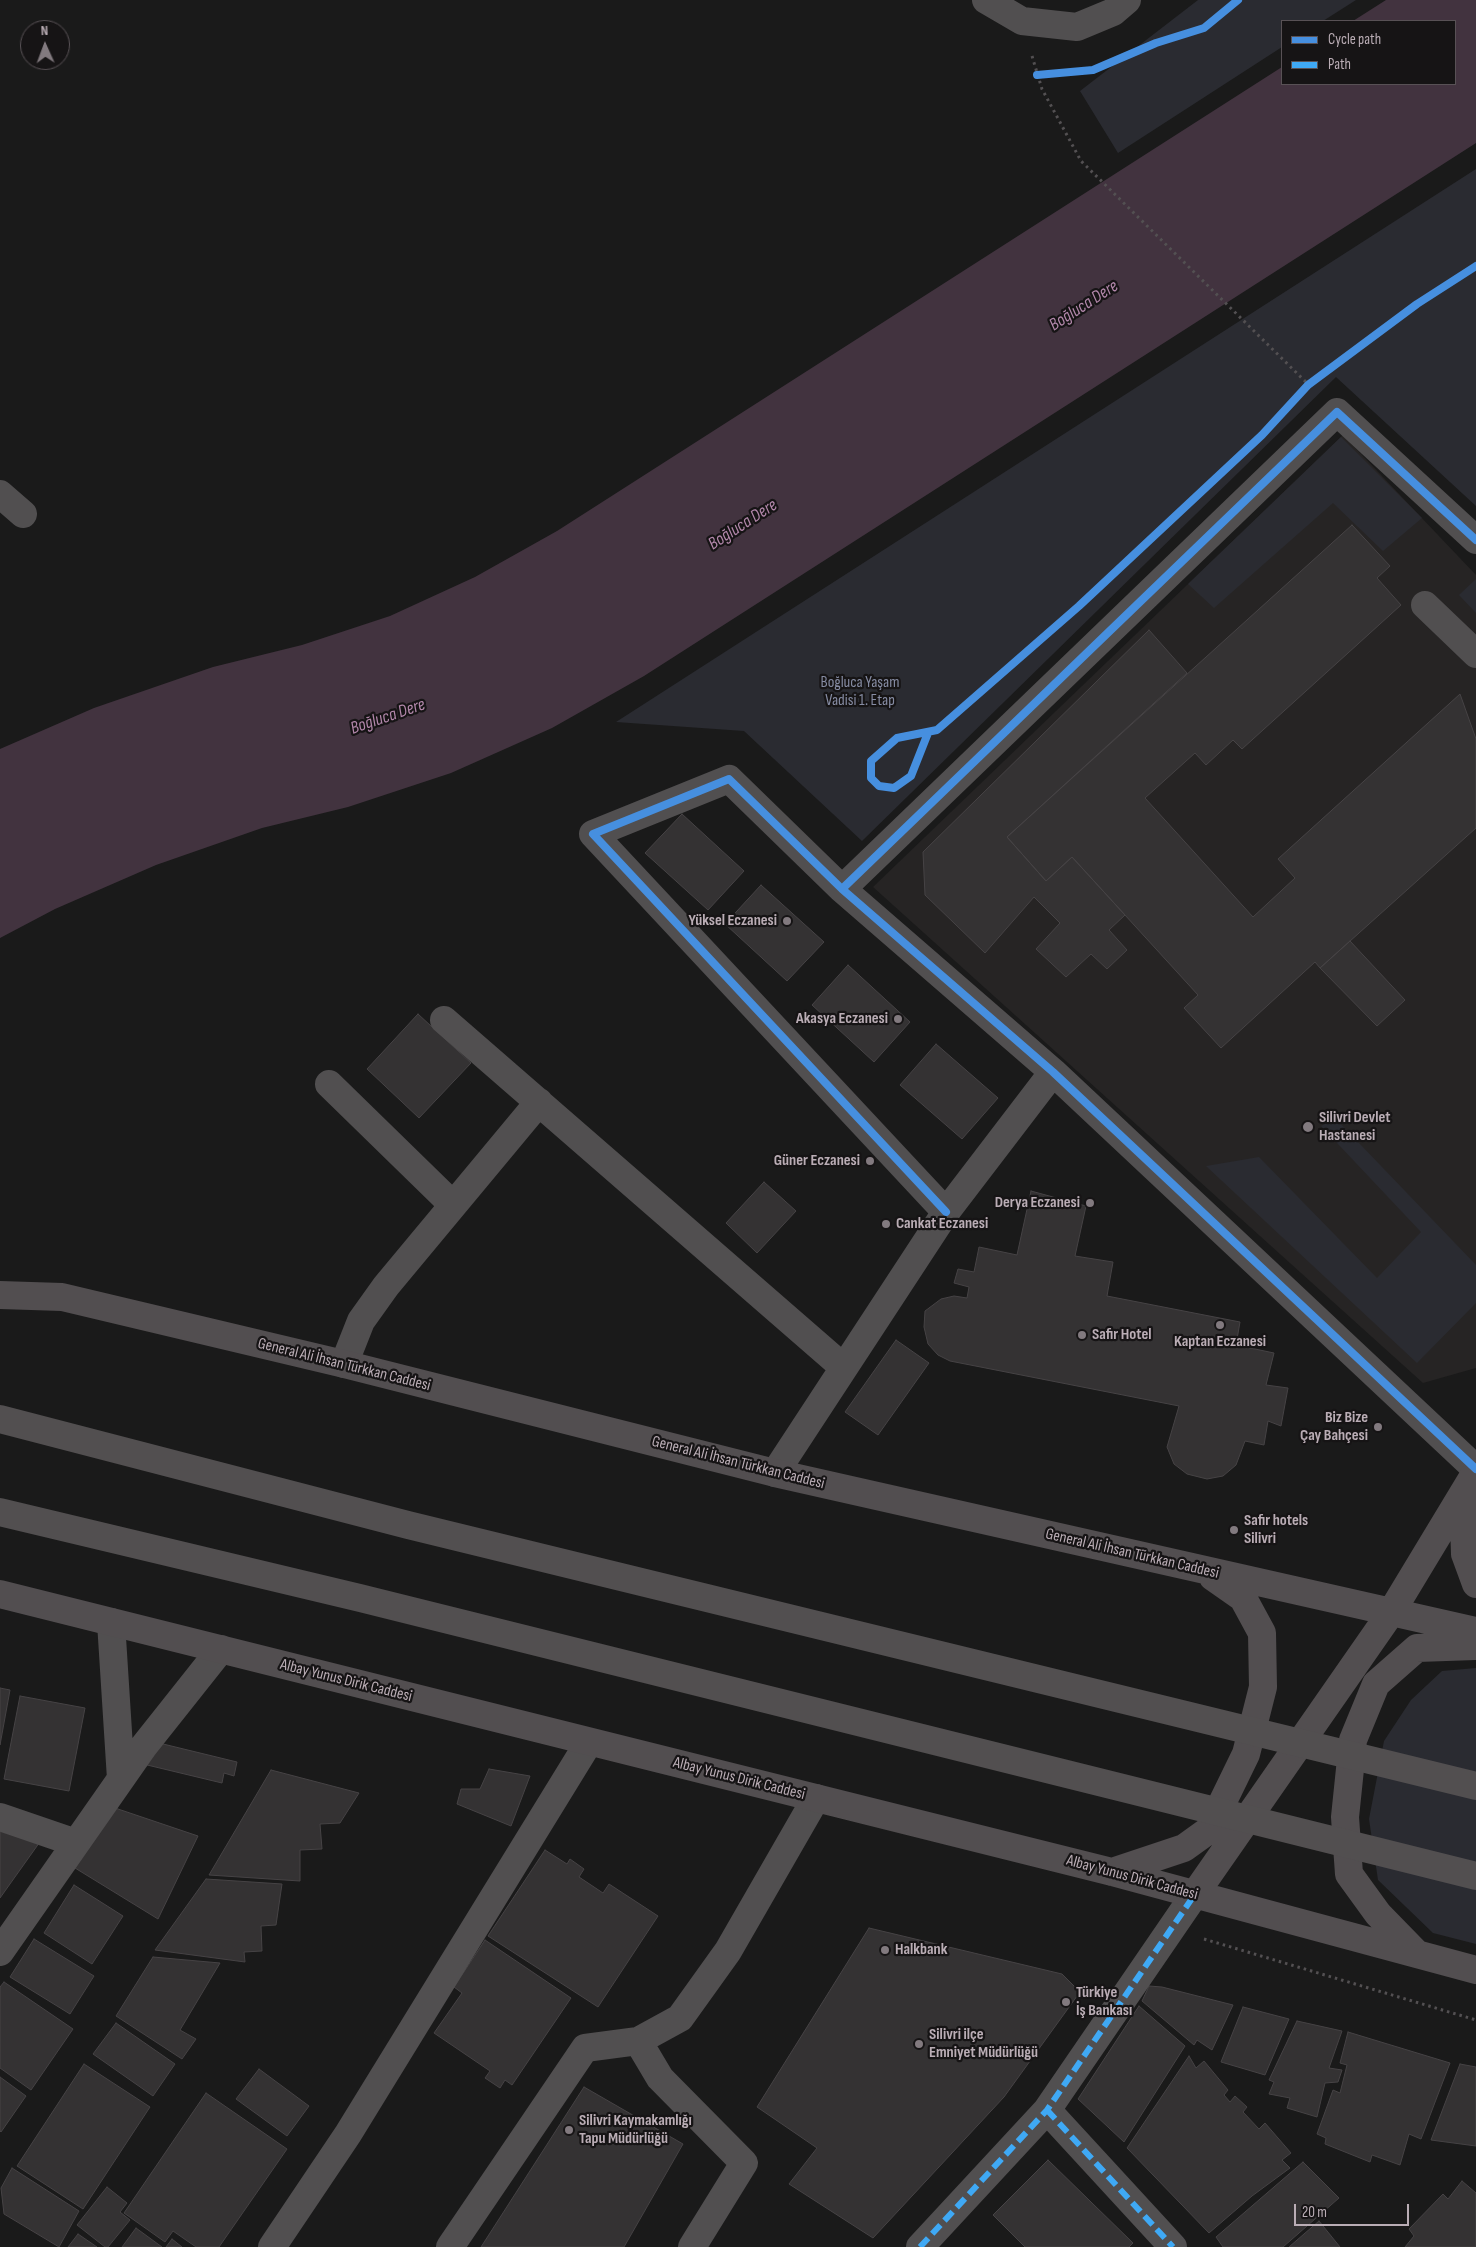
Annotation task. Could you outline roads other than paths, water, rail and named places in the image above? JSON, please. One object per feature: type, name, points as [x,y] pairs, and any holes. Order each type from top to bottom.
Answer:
[{"type":"highway","points":[[0,1419],[408,1526],[1476,1786]]},
{"type":"highway","points":[[0,1512],[360,1598],[1476,1876]]},
{"type":"main road","name":"General Ali İhsan Türkkan Caddesi","points":[[0,1295],[62,1297],[344,1364],[775,1472],[1392,1611],[1476,1632]]},
{"type":"main road","points":[[1476,1472],[1464,1521],[1465,1554],[1476,1584]]},
{"type":"main road","points":[[1195,1894],[1392,1611],[1476,1472]]},
{"type":"main road","points":[[1112,1872],[1184,1848],[1209,1830],[1246,1754],[1263,1688],[1262,1633],[1243,1598],[1204,1570]]},
{"type":"main road","name":"Albay Yunus Dirik Caddesi","points":[[0,1594],[1112,1872],[1476,1970]]},
{"type":"main road","points":[[1417,1954],[1378,1914],[1350,1874],[1345,1816],[1354,1740],[1376,1684],[1417,1648],[1476,1646]]},
{"type":"street","points":[[986,0],[1022,20],[1077,27],[1113,12],[1127,0]]},
{"type":"street","points":[[842,889],[1336,412],[1476,540]]},
{"type":"street","points":[[0,494],[23,514]]},
{"type":"street","points":[[1425,605],[1476,654]]},
{"type":"street","points":[[946,1212],[593,834],[729,779],[842,889],[1053,1072],[1476,1472]]},
{"type":"street","points":[[444,1020],[843,1367]]},
{"type":"street","points":[[775,1472],[946,1212],[1053,1072]]},
{"type":"street","points":[[330,1084],[453,1205]]},
{"type":"street","points":[[344,1364],[361,1321],[386,1286],[539,1102]]},
{"type":"street","points":[[112,1622],[121,1779]]},
{"type":"street","points":[[0,1952],[144,1746],[222,1649]]},
{"type":"street","points":[[272,2247],[348,2134],[589,1742]]},
{"type":"street","points":[[450,2247],[584,2048],[638,2041],[680,2018],[728,1951],[816,1798]]},
{"type":"street","points":[[0,1817],[76,1843]]},
{"type":"street","points":[[920,2247],[1047,2110],[1195,1894]]},
{"type":"street","points":[[638,2041],[660,2078],[744,2162],[692,2247]]},
{"type":"street","points":[[1047,2110],[1174,2247]]},
{"type":"water","name":"Boğluca Dere","points":[[1386,0],[1476,0],[1476,143],[644,676],[552,728],[451,773],[348,807],[262,828],[156,865],[55,909],[0,938],[0,749],[94,708],[213,667],[302,645],[390,616],[475,577],[557,531],[1281,68],[1281,85],[1456,85],[1456,20],[1355,20]]},
{"type":"place","name":"Yüksel Eczanesi","points":[[787,921]]},
{"type":"place","name":"Akasya Eczanesi","points":[[898,1019]]},
{"type":"place","name":"Silivri Devlet Hastanesi","points":[[1308,1127]]},
{"type":"place","name":"Güner Eczanesi","points":[[870,1161]]},
{"type":"place","name":"Derya Eczanesi","points":[[1090,1203]]},
{"type":"place","name":"Cankat Eczanesi","points":[[886,1224]]},
{"type":"place","name":"Kaptan Eczanesi","points":[[1220,1325]]},
{"type":"place","name":"Safir Hotel","points":[[1082,1335]]},
{"type":"place","name":"Biz Bize Çay Bahçesi","points":[[1378,1427]]},
{"type":"place","name":"Safir hotels Silivri","points":[[1234,1530]]},
{"type":"place","name":"Halkbank","points":[[885,1950]]},
{"type":"place","name":"Türkiye İş Bankası","points":[[1066,2002]]},
{"type":"place","name":"Silivri ilçe Emniyet Müdürlüğü","points":[[919,2044]]},
{"type":"place","name":"Silivri Kaymakamlığı Tapu Müdürlüğü","points":[[569,2130]]},
{"type":"park label","name":"Boğluca Yaşam Vadisi 1. Etap","points":[[860,692]]}]
